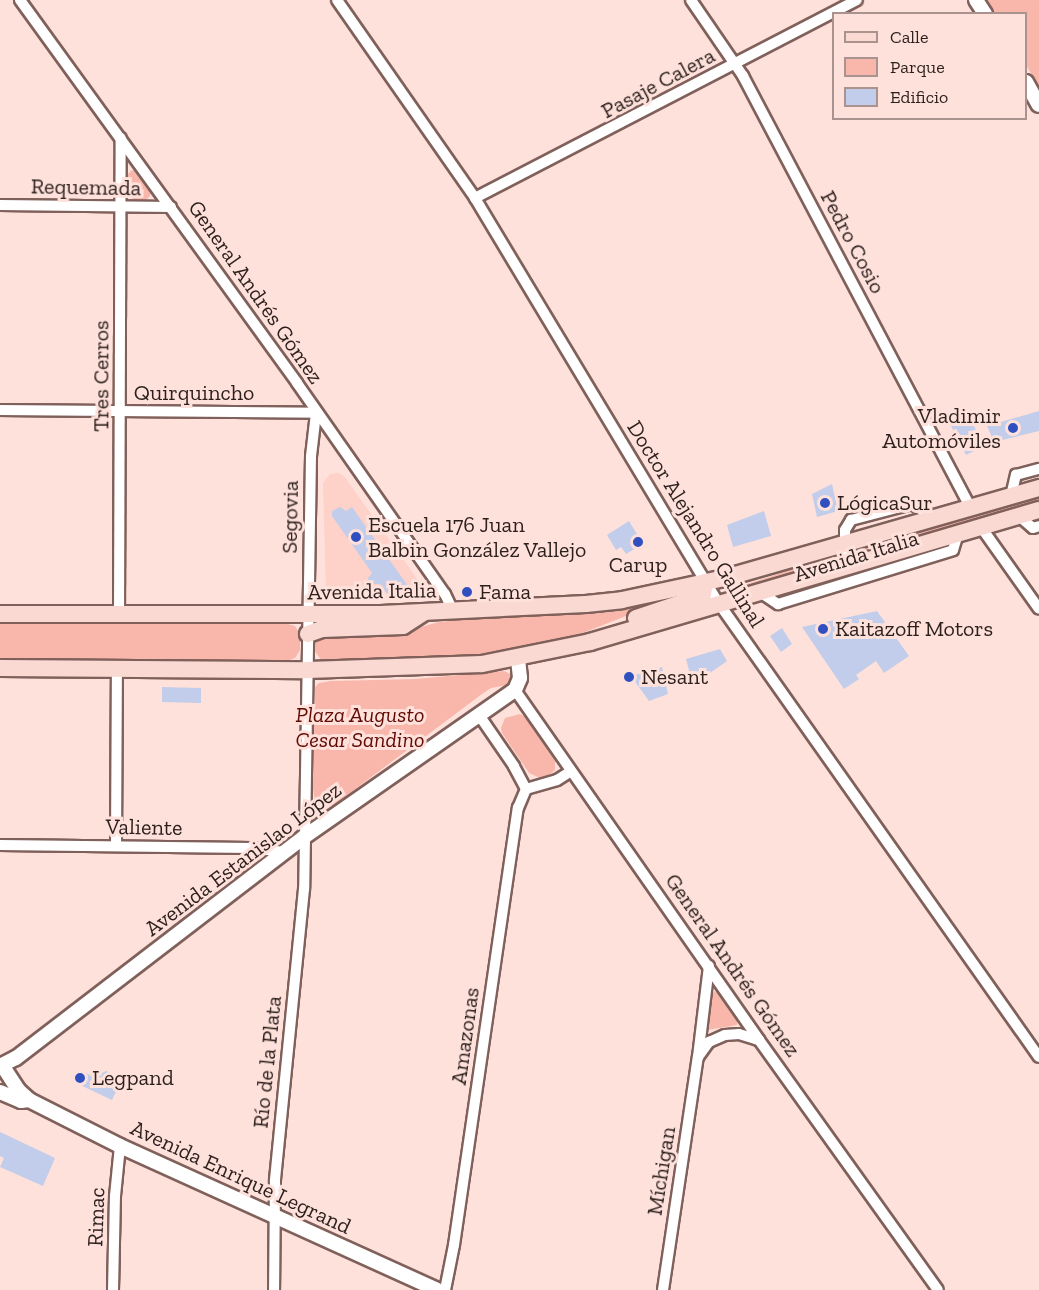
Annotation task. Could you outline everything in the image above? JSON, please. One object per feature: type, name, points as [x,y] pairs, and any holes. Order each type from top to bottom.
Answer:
[{"type":"main road","name":"Avenida Italia","points":[[0,614],[308,615],[586,604],[654,595],[705,582],[1039,488]]},
{"type":"main road","name":"Avenida Italia","points":[[0,668],[308,670],[446,667],[518,659],[590,642],[720,605],[1039,510]]},
{"type":"main road","points":[[720,605],[724,592],[729,588],[786,571],[811,558],[817,551]]},
{"type":"main road","points":[[590,642],[618,625],[696,598],[703,594],[705,582]]},
{"type":"main road","points":[[308,634],[322,628],[404,626],[423,612]]},
{"type":"street","name":"General Andrés Gómez","points":[[20,0],[171,207],[445,594],[453,611]]},
{"type":"street","name":"Doctor Alejandro Gallinal","points":[[337,0],[475,198],[720,605],[1039,1057]]},
{"type":"street","name":"Pedro Cosio","points":[[691,0],[735,64],[970,508]]},
{"type":"street","name":"Pasaje Calera","points":[[834,12],[857,0]]},
{"type":"street","name":"Pasaje Calera","points":[[475,198],[832,13]]},
{"type":"street","points":[[1027,84],[1039,105]]},
{"type":"street","name":"Tres Cerros","points":[[119,614],[121,138]]},
{"type":"street","name":"Requemada","points":[[0,205],[171,207]]},
{"type":"street","name":"Quirquincho","points":[[0,410],[120,413],[316,413]]},
{"type":"street","name":"Segovia","points":[[304,837],[311,456],[316,413]]},
{"type":"street","points":[[1011,496],[1016,475],[1039,469]]},
{"type":"street","points":[[1019,516],[1033,528],[1039,526]]},
{"type":"street","points":[[981,527],[1039,609]]},
{"type":"street","name":"Avenida Italia","points":[[760,592],[778,604],[953,550],[958,534]]},
{"type":"street","name":"Avenida Italia","points":[[844,542],[852,567]]},
{"type":"street","points":[[515,690],[520,678],[518,659]]},
{"type":"street","points":[[116,846],[117,668]]},
{"type":"street","name":"General Andrés Gómez","points":[[515,690],[759,1040],[939,1290]]},
{"type":"street","name":"Avenida Estanislao López","points":[[1,1066],[16,1058],[304,837],[515,690]]},
{"type":"street","points":[[479,715],[514,766],[526,789],[557,780],[570,772]]},
{"type":"street","name":"Amazonas","points":[[445,1290],[454,1245],[518,808],[526,789]]},
{"type":"street","name":"Río de la Plata","points":[[274,1290],[275,1182],[304,889],[304,837]]},
{"type":"street","name":"Valiente","points":[[0,845],[250,848],[286,852]]},
{"type":"street","name":"Míchigan","points":[[663,1290],[698,1057],[709,966]]},
{"type":"street","points":[[698,1057],[709,1042],[725,1035],[740,1034],[759,1040]]},
{"type":"street","name":"Avenida Enrique Legrand","points":[[1,1066],[18,1090],[29,1100],[120,1146],[437,1290]]},
{"type":"street","name":"Avenida Enrique Legrand","points":[[0,1092],[21,1101],[29,1100]]},
{"type":"street","name":"Rimac","points":[[113,1290],[115,1196],[120,1146]]},
{"type":"shaded area","name":"Escuela 176 Juan Balbin González Vallejo","points":[[338,473],[344,476],[418,580],[419,599],[334,599],[326,595],[323,483],[330,474]]},
{"type":"green space","points":[[986,0],[1039,0],[1039,87],[1027,67],[1027,12],[993,12]]},
{"type":"green space","points":[[132,170],[137,171],[151,191],[146,200],[134,200],[129,195],[128,174]]},
{"type":"green space","points":[[1039,497],[1039,502],[854,555],[852,549]]},
{"type":"green space","points":[[839,554],[839,561],[731,592],[732,589]]},
{"type":"green space","points":[[677,596],[570,638],[513,651],[419,660],[329,662],[322,661],[314,650],[315,639],[320,635],[406,631],[439,622],[489,617],[603,611]]},
{"type":"green space","points":[[0,622],[288,624],[295,626],[300,634],[300,650],[295,658],[287,661],[0,659]]},
{"type":"green space","name":"Plaza Augusto Cesar Sandino","points":[[504,671],[513,675],[512,684],[491,688],[482,694],[334,805],[325,806],[315,802],[312,781],[315,687],[319,683],[415,679]]},
{"type":"green space","points":[[520,714],[525,717],[555,761],[555,770],[547,777],[540,778],[529,773],[502,733],[501,728],[505,718]]},
{"type":"green space","points":[[714,991],[720,994],[738,1018],[737,1025],[707,1030],[710,996]]},
{"type":"building","name":"Vladimir Automóviles","points":[[966,410],[984,446],[966,455],[948,420]]},
{"type":"building","name":"Vladimir Automóviles","points":[[1039,411],[1039,431],[994,442],[987,426]]},
{"type":"building","name":"LógicaSur","points":[[832,484],[838,511],[817,517],[812,494]]},
{"type":"building","points":[[340,507],[346,511],[352,507],[408,586],[396,595],[393,591],[388,595],[380,584],[369,584],[368,578],[372,573],[332,516],[332,511]]},
{"type":"building","points":[[764,511],[771,536],[733,547],[727,525]]},
{"type":"building","points":[[629,521],[643,544],[626,554],[621,547],[616,550],[607,535]]},
{"type":"building","points":[[877,611],[909,656],[884,673],[876,661],[856,675],[859,679],[844,689],[802,627]]},
{"type":"building","points":[[782,628],[792,644],[781,652],[770,636]]},
{"type":"building","points":[[720,649],[727,661],[693,685],[686,659]]},
{"type":"building","points":[[662,667],[668,694],[649,701],[631,676]]},
{"type":"building","points":[[162,687],[201,688],[201,703],[162,702]]},
{"type":"building","points":[[80,1070],[94,1077],[106,1071],[122,1079],[112,1100],[74,1082],[74,1074]]},
{"type":"building","points":[[0,1132],[55,1158],[43,1186],[0,1167],[4,1158],[0,1156]]},
{"type":"place","name":"Vladimir Automóviles","points":[[1013,428]]},
{"type":"place","name":"LógicaSur","points":[[825,503]]},
{"type":"place","name":"Escuela 176 Juan Balbin González Vallejo","points":[[356,537]]},
{"type":"place","name":"Carup","points":[[638,542]]},
{"type":"place","name":"Fama","points":[[467,592]]},
{"type":"place","name":"Kaitazoff Motors","points":[[823,629]]},
{"type":"place","name":"Nesant","points":[[629,677]]},
{"type":"place","name":"Legpand","points":[[80,1078]]}]
